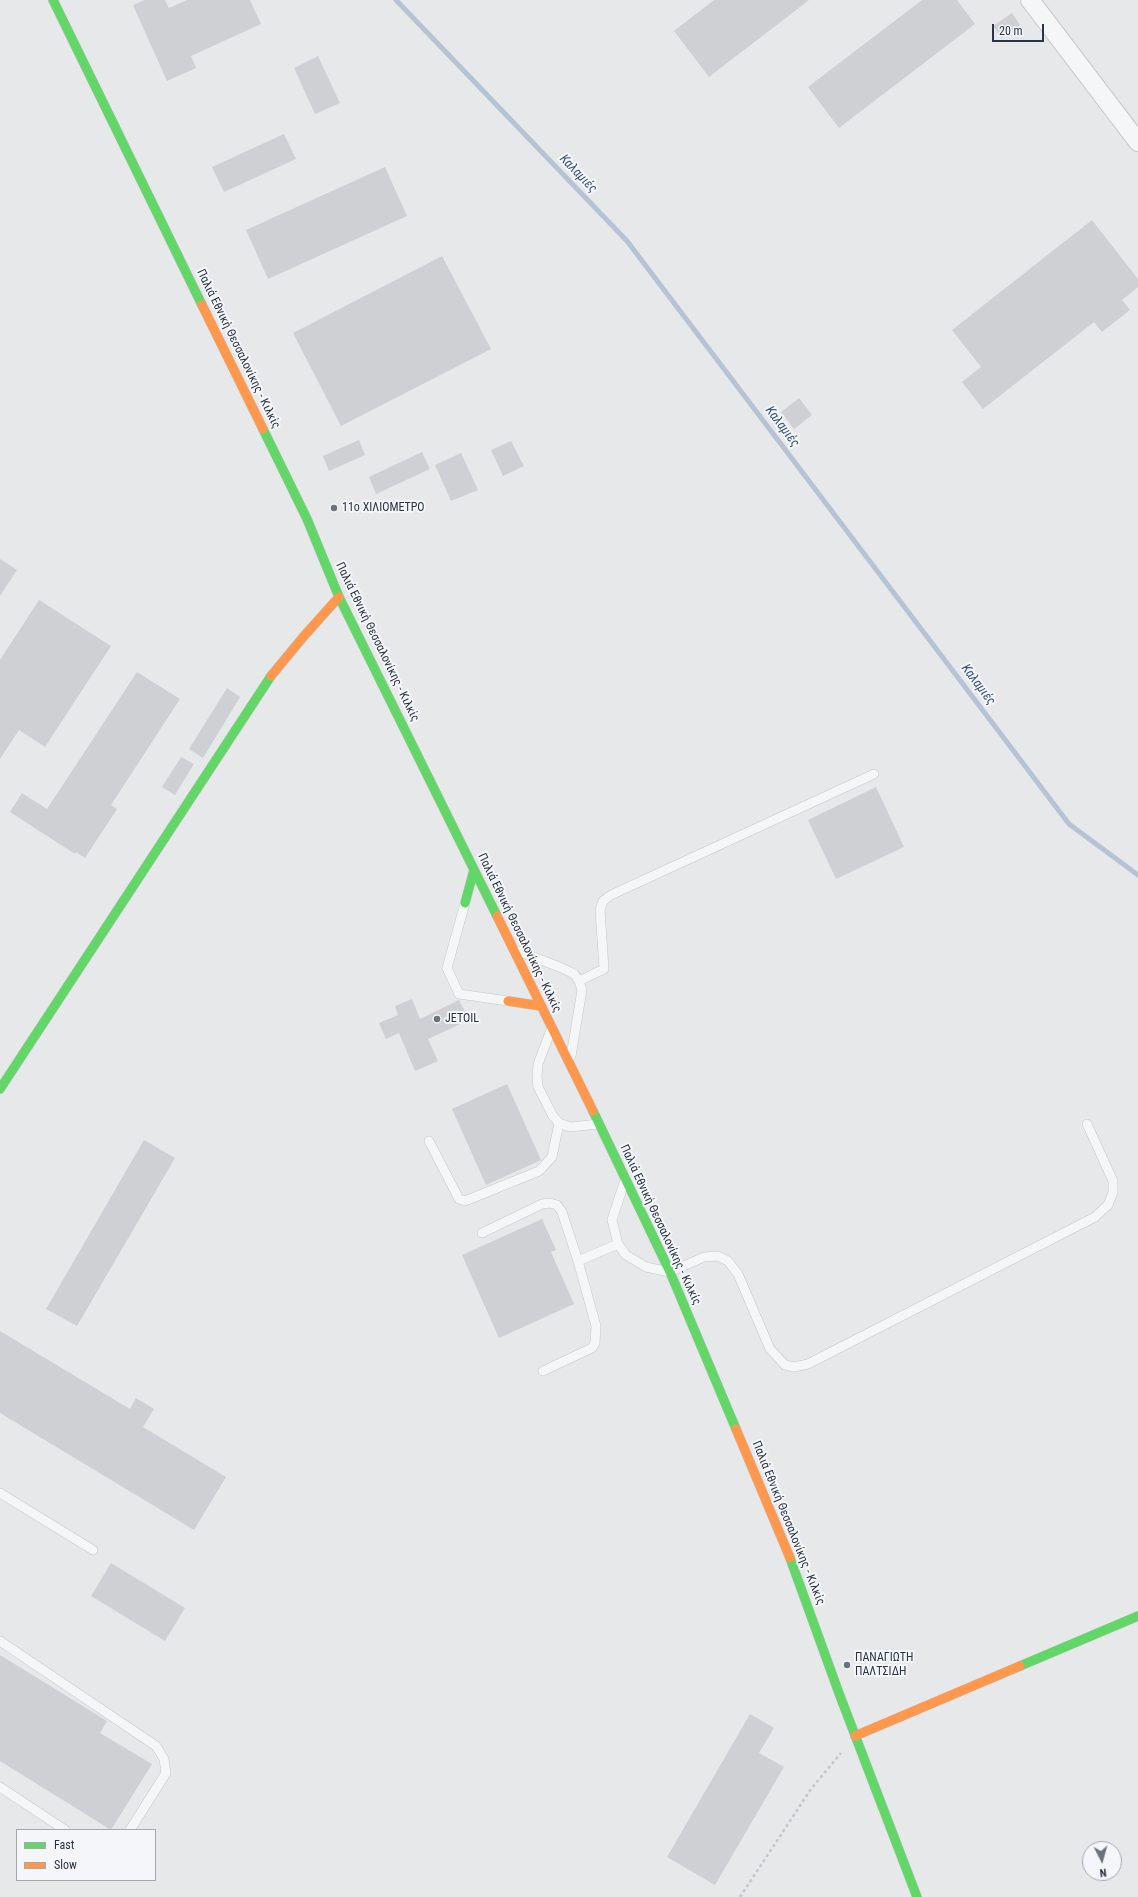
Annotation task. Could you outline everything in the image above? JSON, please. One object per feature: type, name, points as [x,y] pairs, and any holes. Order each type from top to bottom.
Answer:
[{"type":"main road","name":"Παλιά Εθνική Θεσσαλονίκης - Κιλκίς","points":[[53,0],[307,519],[340,597],[570,1063],[670,1272],[795,1570],[855,1736],[917,1897]]},
{"type":"main road","points":[[0,1088],[273,674],[304,636],[340,597]]},
{"type":"main road","points":[[465,904],[474,870]]},
{"type":"main road","points":[[508,1001],[542,1006]]},
{"type":"main road","points":[[855,1736],[1138,1616]]},
{"type":"street","points":[[1030,0],[1138,142]]},
{"type":"lane","points":[[579,981],[604,969],[600,910],[603,901],[611,895],[874,774]]},
{"type":"lane","points":[[465,904],[447,968],[459,994],[508,1001]]},
{"type":"lane","points":[[513,949],[562,968],[574,974],[579,981],[582,990],[570,1063]]},
{"type":"lane","points":[[552,1027],[538,1064],[538,1087],[553,1116],[559,1123],[570,1127],[599,1124]]},
{"type":"lane","points":[[429,1142],[459,1199],[465,1201],[539,1171],[552,1157],[559,1123]]},
{"type":"lane","points":[[626,1179],[612,1220],[618,1244],[626,1255],[635,1263],[670,1272],[704,1257],[718,1256],[728,1261],[738,1274],[770,1349],[785,1365],[794,1366],[808,1364],[1095,1217],[1108,1205],[1112,1192],[1113,1181],[1087,1124]]},
{"type":"lane","points":[[482,1233],[542,1204],[550,1203],[558,1205],[562,1212],[578,1261],[596,1326],[595,1343],[592,1348],[543,1371]]},
{"type":"lane","points":[[578,1261],[618,1244]]},
{"type":"lane","points":[[0,1493],[93,1550]]},
{"type":"lane","points":[[0,1641],[156,1746],[164,1759],[166,1772],[131,1829]]},
{"type":"lane","points":[[0,1787],[64,1829]]},
{"type":"path","points":[[740,1897],[811,1789],[855,1736]]},
{"type":"building","points":[[145,0],[165,0],[169,8],[187,0],[250,0],[261,24],[191,56],[196,68],[167,81],[133,5]]},
{"type":"building","points":[[714,0],[809,0],[709,77],[674,31]]},
{"type":"building","points":[[922,0],[957,0],[975,24],[839,128],[808,87]]},
{"type":"building","points":[[1012,13],[1020,25],[1002,38],[993,26]]},
{"type":"building","points":[[318,56],[340,103],[315,114],[294,68]]},
{"type":"building","points":[[284,134],[296,159],[224,192],[212,167]]},
{"type":"building","points":[[385,167],[407,216],[268,279],[246,230]]},
{"type":"building","points":[[1092,220],[1138,279],[1138,287],[1122,300],[1130,310],[1102,332],[1094,322],[983,409],[962,382],[981,367],[952,330]]},
{"type":"building","points":[[442,256],[491,349],[341,426],[293,333]]},
{"type":"building","points":[[799,398],[812,415],[794,429],[781,412]]},
{"type":"building","points":[[359,440],[365,455],[329,471],[323,456]]},
{"type":"building","points":[[511,441],[524,466],[503,476],[491,450]]},
{"type":"building","points":[[422,452],[430,469],[376,494],[369,477]]},
{"type":"building","points":[[461,453],[478,490],[451,501],[435,465]]},
{"type":"building","points":[[0,559],[17,570],[0,596]]},
{"type":"building","points":[[39,600],[111,646],[45,747],[19,730],[0,759],[0,660]]},
{"type":"building","points":[[137,672],[180,699],[111,805],[117,809],[85,858],[76,852],[75,854],[10,812],[22,793],[47,809]]},
{"type":"building","points":[[227,688],[240,697],[203,758],[189,749]]},
{"type":"building","points":[[181,757],[194,764],[175,795],[162,787]]},
{"type":"building","points":[[876,787],[904,847],[836,879],[808,820]]},
{"type":"building","points":[[412,999],[420,1019],[459,1000],[469,1020],[428,1039],[438,1061],[415,1071],[399,1033],[386,1039],[379,1023],[398,1015],[395,1006]]},
{"type":"building","points":[[507,1084],[541,1160],[486,1185],[452,1109]]},
{"type":"building","points":[[144,1140],[175,1158],[77,1326],[46,1309]]},
{"type":"building","points":[[542,1219],[556,1250],[551,1252],[574,1304],[499,1338],[462,1255]]},
{"type":"building","points":[[0,1331],[130,1409],[136,1398],[154,1409],[143,1427],[226,1477],[194,1530],[0,1413]]},
{"type":"building","points":[[111,1563],[185,1608],[165,1641],[91,1596]]},
{"type":"building","points":[[0,1655],[107,1721],[100,1733],[152,1764],[112,1829],[109,1829],[0,1761]]},
{"type":"building","points":[[750,1714],[774,1728],[759,1753],[784,1767],[715,1885],[667,1857]]},
{"type":"waterway","name":"Καλαμιές","points":[[396,0],[627,241],[1069,824],[1138,875]]},
{"type":"traffic: fast","points":[[53,0],[202,305]]},
{"type":"traffic: fast","points":[[263,429],[307,519],[339,597],[497,916]]},
{"type":"traffic: fast","points":[[0,1089],[271,676]]},
{"type":"traffic: fast","points":[[465,903],[474,870]]},
{"type":"traffic: fast","points":[[593,1111],[670,1272],[736,1429]]},
{"type":"traffic: fast","points":[[790,1558],[840,1696],[917,1897]]},
{"type":"traffic: fast","points":[[1020,1666],[1138,1616]]},
{"type":"traffic: slow","points":[[202,305],[263,429]]},
{"type":"traffic: slow","points":[[271,676],[339,597]]},
{"type":"traffic: slow","points":[[497,916],[593,1111]]},
{"type":"traffic: slow","points":[[508,1001],[541,1006]]},
{"type":"traffic: slow","points":[[736,1429],[790,1558]]},
{"type":"traffic: slow","points":[[855,1736],[1020,1666]]},
{"type":"place","name":"11ο ΧΙΛΙΟΜΕΤΡΟ","points":[[334,508]]},
{"type":"place","name":"JETOIL","points":[[437,1019]]},
{"type":"place","name":"ΠΑΝΑΓΙΩΤΗ ΠΑΛΤΣΙΔΗ","points":[[847,1665]]}]
